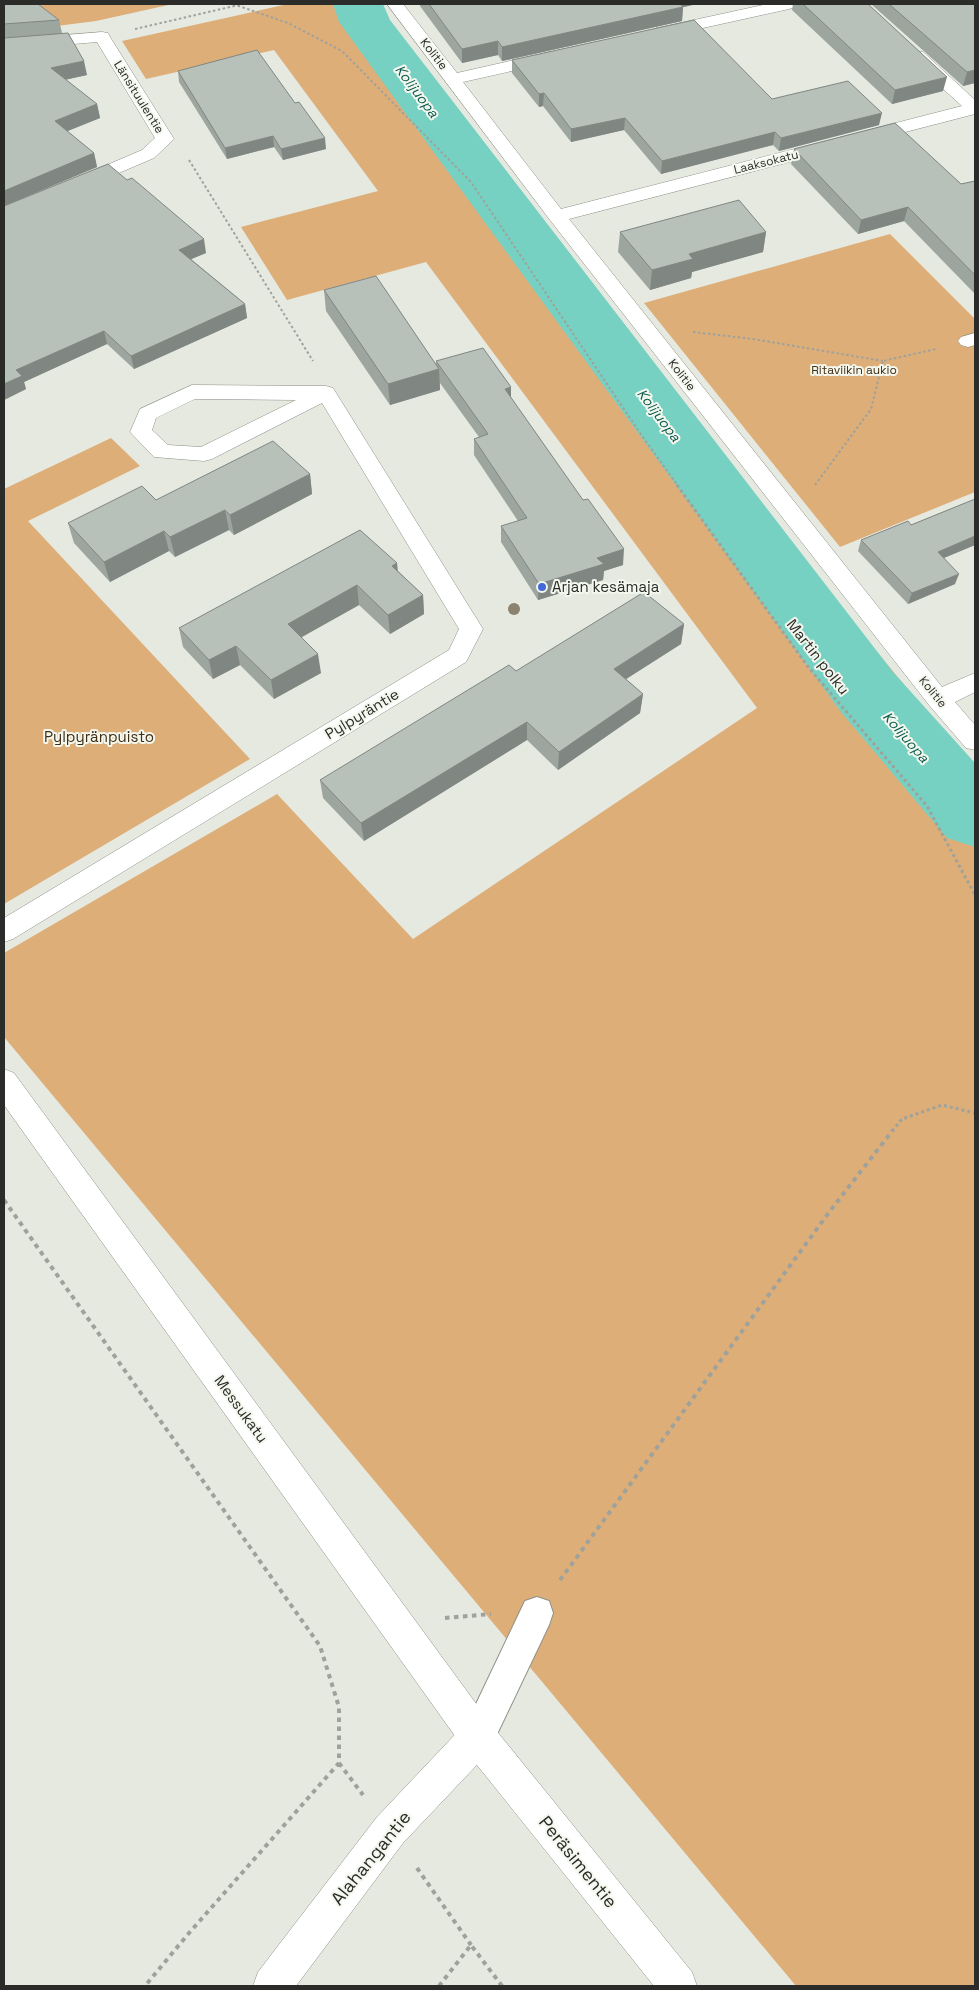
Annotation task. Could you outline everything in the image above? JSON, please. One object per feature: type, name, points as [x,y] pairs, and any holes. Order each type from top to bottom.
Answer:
[{"type":"street","name":"Kolitie","points":[[395,4],[644,327],[938,699],[975,741]]},
{"type":"street","points":[[645,36],[789,4]]},
{"type":"street","points":[[4,45],[102,37]]},
{"type":"street","name":"Länsituulentie","points":[[67,188],[148,154],[165,139],[102,37]]},
{"type":"street","points":[[902,43],[975,108]]},
{"type":"street","points":[[453,79],[568,53]]},
{"type":"street","name":"Laaksokatu","points":[[557,216],[975,108]]},
{"type":"street","points":[[192,392],[326,393],[204,454],[162,452],[141,432],[148,414],[192,392]]},
{"type":"street","name":"Pylpyräntie","points":[[4,931],[458,656],[471,629],[326,393]]},
{"type":"street","points":[[938,699],[975,682]]},
{"type":"street","name":"Messukatu","points":[[4,1082],[478,1737]]},
{"type":"street","name":"Alahangantie","points":[[272,1986],[390,1830],[478,1737]]},
{"type":"street","name":"Peräsimentie","points":[[478,1737],[678,1986]]},
{"type":"lane","points":[[478,1737],[537,1613]]},
{"type":"path","points":[[102,37],[243,4]]},
{"type":"path","name":"Martin polku","points":[[234,5],[288,23],[342,51],[432,140],[471,182],[640,433],[809,668],[927,806],[975,895]]},
{"type":"path","points":[[165,139],[185,153],[321,374],[326,393]]},
{"type":"path","points":[[644,327],[753,339],[883,361],[972,340]]},
{"type":"path","points":[[792,515],[871,409],[883,361]]},
{"type":"path","points":[[444,1618],[507,1612],[537,1613],[599,1525],[824,1218],[902,1120],[942,1105],[975,1113]]},
{"type":"path","points":[[4,1200],[320,1646],[340,1707],[338,1763],[145,1986]]},
{"type":"path","points":[[439,1986],[471,1945],[502,1986]]},
{"type":"green space","points":[[30,4],[173,4],[96,21],[41,28]]},
{"type":"green space","points":[[288,4],[372,4],[744,486],[820,582],[975,770],[975,1986],[796,1986],[4,1037],[4,953],[277,794],[413,939],[757,708],[426,262],[287,300],[241,227],[378,191],[274,50],[146,79],[122,41]]},
{"type":"green space","name":"Ritaviikin aukio","points":[[890,234],[975,319],[975,492],[840,547],[644,303]]},
{"type":"green space","name":"Pylpyränpuisto","points":[[111,438],[140,466],[28,521],[250,759],[4,904],[4,489]]},
{"type":"building","points":[[4,4],[38,4],[59,20],[4,24]]},
{"type":"building","points":[[429,4],[680,4],[683,7],[502,47],[498,41],[462,49]]},
{"type":"building","points":[[803,4],[868,4],[947,77],[895,90]]},
{"type":"building","points":[[889,4],[975,4],[975,70],[967,72]]},
{"type":"building","points":[[694,20],[772,99],[848,81],[882,113],[781,138],[775,132],[662,161],[625,118],[571,129],[544,93],[539,94],[512,60]]},
{"type":"building","points":[[68,33],[84,61],[51,68],[97,104],[55,121],[94,153],[4,191],[4,38]]},
{"type":"building","points":[[257,50],[295,103],[299,102],[325,138],[281,149],[273,136],[225,148],[178,71]]},
{"type":"building","points":[[895,123],[961,184],[975,181],[975,275],[908,207],[861,220],[794,149]]},
{"type":"building","points":[[108,164],[127,180],[132,178],[204,239],[179,250],[245,304],[131,356],[104,331],[16,370],[22,376],[4,384],[4,206]]},
{"type":"building","points":[[739,200],[766,232],[689,254],[693,259],[652,270],[620,232]]},
{"type":"building","points":[[376,276],[439,369],[388,384],[324,290]]},
{"type":"building","points":[[483,348],[511,387],[505,389],[583,500],[588,499],[624,549],[597,558],[604,564],[539,584],[501,526],[527,518],[474,439],[488,434],[436,361]]},
{"type":"building","points":[[273,441],[310,474],[230,515],[225,510],[170,537],[164,531],[104,562],[68,523],[142,486],[156,500]]},
{"type":"building","points":[[975,499],[975,536],[938,552],[959,574],[912,593],[861,540],[908,521],[911,525]]},
{"type":"building","points":[[360,530],[397,563],[392,566],[423,595],[388,615],[357,585],[288,624],[318,654],[271,680],[236,646],[209,660],[179,628]]},
{"type":"building","points":[[644,592],[684,624],[614,669],[643,694],[559,752],[527,722],[361,823],[320,780],[509,665],[516,671]]},
{"type":"waterway","name":"Kolijuopa","points":[[358,4],[365,22],[867,692],[975,816]]},
{"type":"place","name":"Arjan kesämaja","points":[[542,587]]}]
